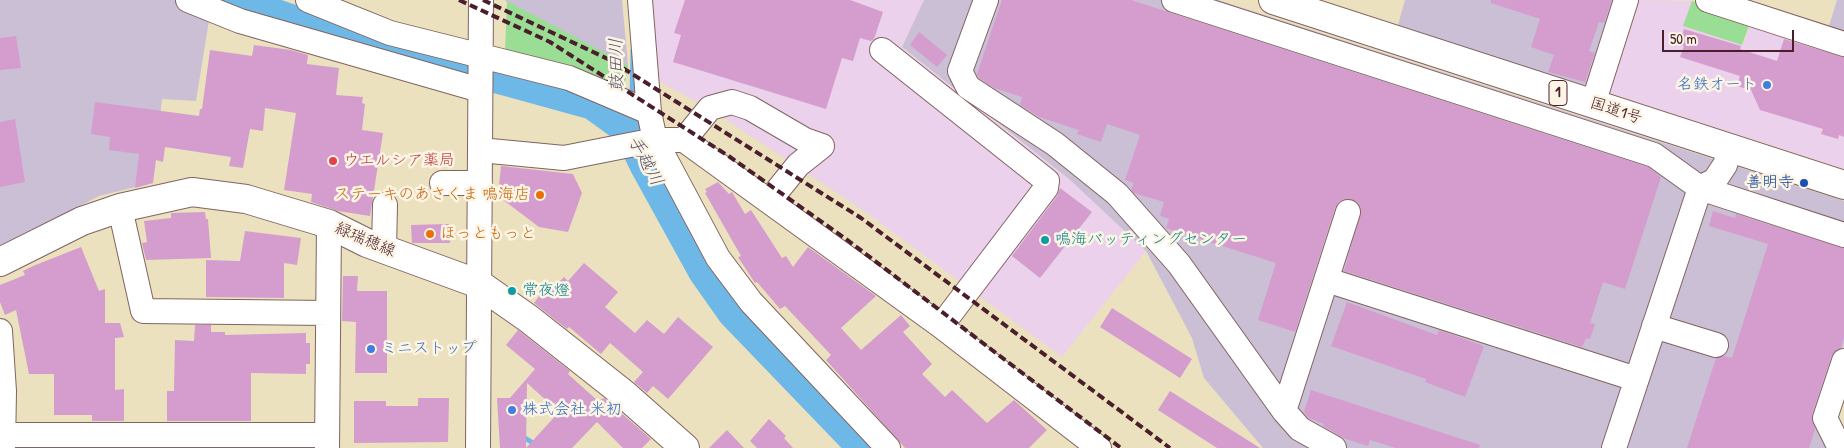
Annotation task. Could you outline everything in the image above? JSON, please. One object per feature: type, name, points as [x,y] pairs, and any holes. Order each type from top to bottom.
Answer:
[{"type":"main road","name":"国道1号","points":[[1273,0],[1844,185]]},
{"type":"main road","name":"緑瑞穂線","points":[[0,262],[82,221],[120,208],[192,192],[246,199],[329,224],[384,249],[479,284],[558,342],[624,394],[684,448]]},
{"type":"street","points":[[188,0],[240,21],[480,88]]},
{"type":"street","points":[[308,0],[390,33],[480,58],[569,78],[636,105]]},
{"type":"street","points":[[478,448],[481,0]]},
{"type":"street","points":[[640,0],[636,105],[652,141],[718,258],[751,302],[888,448]]},
{"type":"street","points":[[986,0],[960,70],[968,87],[1055,144],[1117,194],[1179,264],[1284,411],[1300,428],[1334,448]]},
{"type":"street","points":[[1174,0],[1654,155],[1700,188],[1844,234]]},
{"type":"street","points":[[1593,104],[1626,0]]},
{"type":"street","points":[[1708,0],[1844,44]]},
{"type":"street","points":[[882,50],[1047,181],[1046,188],[941,326]]},
{"type":"street","points":[[684,140],[710,108],[732,102],[750,108],[804,140],[822,146],[798,164],[769,201]]},
{"type":"street","points":[[480,150],[564,158],[652,141],[684,140],[941,326],[1100,448]]},
{"type":"street","points":[[1614,448],[1700,188],[1715,180],[1725,164],[1731,147]]},
{"type":"street","points":[[442,183],[480,183]]},
{"type":"street","points":[[384,249],[386,206]]},
{"type":"street","points":[[120,208],[143,311],[328,313]]},
{"type":"street","points":[[1284,411],[1348,212]]},
{"type":"street","points":[[0,331],[3,442],[327,442],[329,224]]},
{"type":"street","points":[[1327,280],[1636,379]]},
{"type":"street","points":[[1654,326],[1716,345]]},
{"type":"street","points":[[1840,448],[1826,418],[1844,361]]},
{"type":"shaded area","points":[[0,0],[175,0],[210,14],[196,101],[162,99],[152,183],[99,196],[0,248]]},
{"type":"shaded area","points":[[506,0],[622,0],[628,65],[505,1]]},
{"type":"shaded area","points":[[646,0],[924,0],[902,47],[1069,179],[1146,251],[1062,357],[867,213],[712,110],[653,78]]},
{"type":"shaded area","points":[[924,0],[1218,0],[1844,201],[1844,344],[1819,423],[1831,448],[1263,448],[1204,378],[1192,338],[1146,251],[1069,179],[902,47]]},
{"type":"shaded area","points":[[1405,0],[1618,0],[1592,80],[1583,86],[1398,25]]},
{"type":"shaded area","points":[[1634,0],[1692,1],[1684,26],[1743,45],[1751,20],[1844,55],[1831,97],[1844,102],[1844,169],[1609,93],[1606,85]]},
{"type":"shaded area","points":[[1837,0],[1844,0],[1844,38],[1827,32]]},
{"type":"green space","points":[[507,1],[628,65],[623,96],[505,54]]},
{"type":"green space","points":[[1692,1],[1751,20],[1742,45],[1683,26]]},
{"type":"building","points":[[685,0],[850,0],[883,12],[874,39],[871,41],[860,38],[853,61],[842,58],[826,109],[673,62],[681,35],[674,33]]},
{"type":"building","points":[[1002,0],[1131,0],[1648,167],[1661,177],[1625,289],[1603,282],[1590,323],[1595,324],[1590,339],[1586,338],[1582,347],[1344,271],[1361,210],[1358,202],[1346,199],[1339,202],[1335,208],[1295,332],[1258,320],[1276,263],[1166,228],[1169,219],[1160,216],[1164,202],[1134,193],[1131,190],[1134,183],[1125,180],[1140,135],[1107,124],[1101,142],[1077,134],[1079,130],[1039,117],[1020,105],[1022,97],[994,88],[979,78],[977,74]]},
{"type":"building","points":[[1491,0],[1612,0],[1604,23],[1599,22],[1589,51],[1595,53],[1585,82],[1548,72],[1554,55],[1531,47],[1540,19],[1491,3]]},
{"type":"building","points":[[1684,29],[1741,46],[1740,49],[1777,61],[1784,39],[1844,57],[1844,137],[1839,135],[1838,139],[1821,134],[1823,129],[1760,110],[1751,90],[1737,86],[1740,76],[1680,57],[1684,46],[1679,44]]},
{"type":"building","points":[[919,32],[947,55],[937,67],[910,45]]},
{"type":"building","points":[[16,36],[21,68],[0,70],[0,38]]},
{"type":"building","points":[[254,45],[291,50],[308,55],[307,64],[339,68],[336,95],[363,97],[362,103],[365,104],[362,130],[383,133],[370,216],[338,211],[311,202],[312,194],[284,190],[296,113],[265,108],[263,131],[250,129],[243,168],[229,166],[231,157],[165,147],[163,162],[156,160],[153,183],[135,188],[139,154],[109,150],[110,137],[91,134],[95,102],[199,116],[200,109],[202,109],[210,50],[252,56]]},
{"type":"building","points":[[15,119],[25,182],[0,187],[0,122]]},
{"type":"building","name":"ステーキのあさくま 鳴海店","points":[[501,166],[573,174],[582,193],[568,232],[539,227],[498,196]]},
{"type":"building","points":[[718,182],[729,194],[732,192],[745,214],[751,210],[782,258],[786,256],[793,267],[808,247],[876,296],[841,328],[861,350],[901,315],[910,326],[903,332],[932,364],[922,374],[945,397],[952,390],[987,423],[1014,400],[1047,430],[1029,448],[905,448],[826,360],[831,355],[785,306],[780,309],[757,282],[755,283],[738,257],[741,256],[705,193],[707,192],[705,189]]},
{"type":"building","name":"鳴海バッティングセンター","points":[[1060,188],[1092,212],[1040,278],[1012,256],[1057,196]]},
{"type":"building","points":[[1713,211],[1735,218],[1736,214],[1844,248],[1844,337],[1841,348],[1831,357],[1812,414],[1815,429],[1809,448],[1687,448],[1716,358],[1724,356],[1732,358],[1768,244],[1709,226]]},
{"type":"building","points":[[205,212],[206,219],[208,219],[211,258],[146,260],[142,243],[147,242],[144,221],[171,218],[171,213]]},
{"type":"building","name":"ほっともっと","points":[[449,224],[450,243],[412,243],[411,225]]},
{"type":"building","points":[[245,231],[301,238],[297,265],[284,263],[284,298],[206,297],[206,260],[240,261]]},
{"type":"building","points":[[81,247],[99,291],[105,289],[105,323],[120,323],[124,337],[115,338],[115,390],[124,389],[124,421],[92,421],[92,415],[54,415],[54,374],[29,374],[16,310],[5,315],[0,302],[0,285],[25,275],[23,271],[33,266]]},
{"type":"building","points":[[584,263],[618,292],[605,307],[635,333],[647,320],[664,334],[678,317],[713,347],[668,399],[653,386],[647,393],[634,382],[643,372],[610,343],[601,354],[569,327],[567,329],[534,303],[549,283],[554,287],[564,277],[568,281]]},
{"type":"building","points":[[343,276],[358,276],[357,291],[387,291],[387,373],[355,373],[356,322],[342,321]]},
{"type":"building","points":[[1347,302],[1437,335],[1439,330],[1484,346],[1465,397],[1425,382],[1426,379],[1331,346]]},
{"type":"building","points":[[1112,308],[1192,359],[1180,378],[1100,327]]},
{"type":"building","points":[[195,325],[211,325],[211,332],[225,332],[225,335],[306,333],[306,343],[310,343],[310,364],[306,364],[306,374],[251,373],[251,421],[167,421],[167,391],[174,391],[175,340],[194,341]]},
{"type":"building","points":[[518,330],[570,371],[568,374],[598,401],[604,398],[651,439],[642,448],[623,448],[597,422],[572,448],[526,448],[500,448],[497,398],[510,398],[535,369],[506,345]],"holes":[[[527,383],[559,412],[526,448]]]},
{"type":"building","points":[[1311,390],[1480,445],[1479,448],[1396,448],[1370,440],[1368,446],[1343,438],[1323,426],[1324,424],[1309,418],[1304,412]]},
{"type":"building","points":[[1170,391],[1260,448],[1217,448],[1158,410]]},
{"type":"building","points":[[418,398],[449,398],[448,442],[354,443],[354,401],[386,401],[386,406],[418,406]]},
{"type":"building","points":[[769,419],[786,436],[784,438],[793,448],[757,448],[750,441]]},
{"type":"building","points":[[727,430],[744,448],[709,448]]},
{"type":"waterway","name":"手越川","points":[[234,0],[411,61],[454,66],[592,104],[628,130],[645,165],[704,272],[733,313],[863,448]]},
{"type":"waterway","name":"鼓田川","points":[[632,97],[633,50]]},
{"type":"waterway","name":"鼓田川","points":[[628,130],[630,110]]},
{"type":"waterway","points":[[525,438],[541,448]]},
{"type":"railway","points":[[459,0],[550,42],[730,157],[846,239],[1121,448]]},
{"type":"railway","points":[[483,0],[610,60],[861,218],[1170,448]]},
{"type":"place","name":"名鉄オート","points":[[1767,85]]},
{"type":"place","name":"ウエルシア薬局","points":[[333,161]]},
{"type":"place","name":"善明寺","points":[[1804,183]]},
{"type":"place","name":"ステーキのあさくま 鳴海店","points":[[540,195]]},
{"type":"place","name":"ほっともっと","points":[[430,234]]},
{"type":"place","name":"鳴海バッティングセンター","points":[[1045,240]]},
{"type":"place","name":"常夜燈","points":[[512,291]]},
{"type":"place","name":"ミニストップ","points":[[371,349]]},
{"type":"place","name":"株式会社 米初","points":[[512,410]]}]
